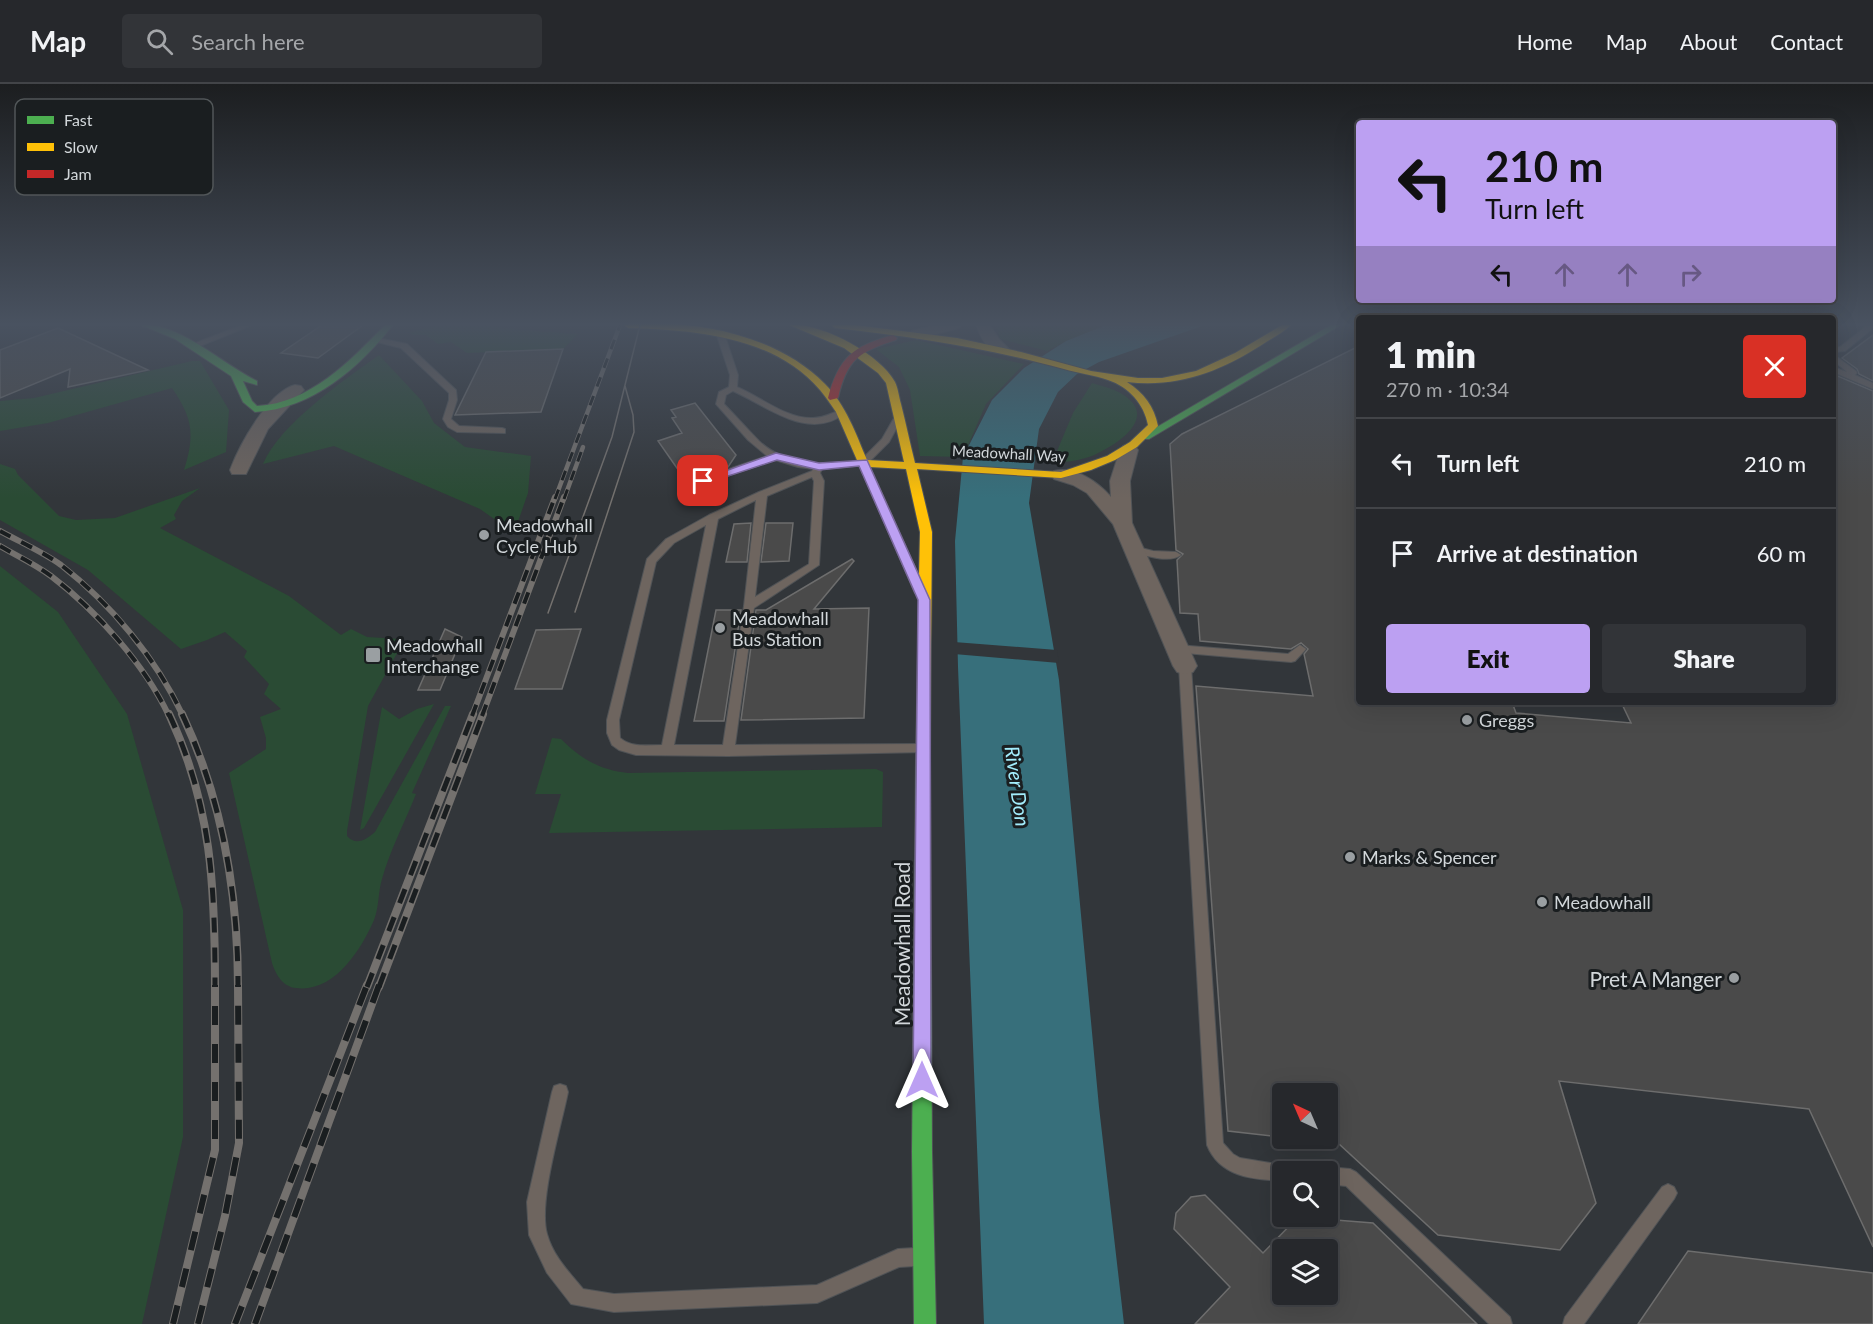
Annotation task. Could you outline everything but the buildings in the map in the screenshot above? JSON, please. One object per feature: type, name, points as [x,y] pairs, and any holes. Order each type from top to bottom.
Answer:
[{"type":"street","points":[[240,383],[244,399],[247,447]]},
{"type":"street","points":[[247,383],[270,399],[297,395],[321,383]]},
{"type":"street","name":"Meadowhall Road","points":[[817,383],[833,398],[841,413],[924,600]]},
{"type":"street","points":[[833,398],[837,383]]},
{"type":"street","name":"Meadowhall Road","points":[[891,383],[926,532],[922,1152],[925,1324]]},
{"type":"street","points":[[1121,383],[1136,391],[1152,414],[1153,426],[1145,437]]},
{"type":"street","name":"Meadowhall Way","points":[[863,462],[1061,475],[1086,470],[1128,450],[1145,437],[1238,383]]},
{"type":"street","points":[[244,399],[255,409],[270,399],[297,395]]},
{"type":"street","points":[[239,470],[247,447],[270,399]]},
{"type":"street","points":[[1122,524],[1120,482],[1128,450]]},
{"type":"street","points":[[1061,475],[1080,481],[1094,489],[1122,524],[1181,657]]},
{"type":"lane","points":[[443,383],[453,392],[447,419],[451,425],[457,429],[502,431]]},
{"type":"lane","points":[[733,383],[733,388]]},
{"type":"lane","points":[[817,470],[776,456],[763,449],[720,404],[719,399],[722,394],[733,388],[751,394],[782,415],[798,420],[818,421],[841,413]]},
{"type":"lane","points":[[899,416],[886,440],[863,462],[817,470],[762,494],[713,517],[670,541],[651,561],[614,720],[613,737],[617,744],[636,750],[923,749]]},
{"type":"lane","points":[[684,487],[776,456]]},
{"type":"lane","points":[[749,606],[814,565],[819,481],[817,470]]},
{"type":"lane","points":[[728,751],[749,606],[762,494]]},
{"type":"lane","points":[[668,750],[713,517]]},
{"type":"lane","points":[[1133,549],[1153,554],[1176,555]]},
{"type":"lane","points":[[1272,1171],[1242,1168],[1224,1159],[1215,1145],[1181,657],[1291,658],[1300,650]]},
{"type":"lane","points":[[560,1092],[536,1202],[538,1235],[553,1267],[578,1297],[614,1303],[818,1294],[898,1258],[925,1256]]},
{"type":"lane","points":[[1338,1177],[1350,1178],[1503,1324]]},
{"type":"lane","points":[[1572,1324],[1668,1193]]},
{"type":"green space","points":[[99,383],[213,383],[229,410],[226,452],[184,470],[190,446],[190,427],[184,409],[172,388],[48,423],[0,431],[0,401],[34,398]]},
{"type":"green space","points":[[341,383],[405,383],[422,401],[434,423],[465,447],[531,456],[528,493],[514,533],[480,509],[334,446],[263,464],[283,434]]},
{"type":"green space","points":[[907,383],[1006,383],[986,404],[963,457],[920,456],[910,390]]},
{"type":"green space","points":[[1092,383],[1117,391],[1130,400],[1136,409],[1137,418],[1133,427],[1126,435],[1097,454],[1052,463],[1073,413]]},
{"type":"green space","points":[[0,464],[15,469],[18,475],[59,516],[76,520],[115,518],[200,488],[182,501],[174,515],[176,519],[160,528],[289,596],[341,635],[351,629],[367,637],[400,639],[401,646],[368,706],[347,831],[350,839],[361,841],[375,832],[445,706],[451,706],[412,793],[416,794],[385,868],[374,920],[354,956],[334,977],[310,988],[296,988],[284,983],[276,972],[272,963],[229,773],[266,749],[266,738],[260,717],[281,709],[264,694],[269,684],[244,657],[247,651],[225,632],[181,649],[88,570],[0,520]]},
{"type":"green space","points":[[0,566],[58,612],[127,714],[183,910],[183,1137],[142,1324],[0,1324]]},
{"type":"green space","points":[[434,704],[364,828],[360,830],[382,707],[399,719],[417,709]]},
{"type":"green space","points":[[552,738],[561,739],[584,758],[600,766],[628,773],[876,769],[883,772],[882,827],[549,833],[561,794],[535,794]]},
{"type":"water","name":"River Don","points":[[1009,383],[1068,383],[1058,392],[1039,429],[1029,503],[1059,680],[1099,1107],[1124,1324],[984,1324],[955,541],[963,457],[992,400]]},
{"type":"pier","points":[[954,642],[1057,650],[1059,663],[954,654]]},
{"type":"tram line","points":[[548,613],[612,437],[626,383]]},
{"type":"tram line","points":[[575,612],[634,432],[633,415],[625,386]]},
{"type":"railway","points":[[555,499],[598,383]]},
{"type":"railway","points":[[564,499],[583,447]]},
{"type":"railway","points":[[472,716],[555,497]]},
{"type":"railway","points":[[482,716],[564,497]]},
{"type":"railway","points":[[0,531],[54,560],[97,597],[131,633],[146,653],[160,673],[182,714]]},
{"type":"railway","points":[[0,546],[51,576],[102,622],[147,677],[169,716]]},
{"type":"railway","points":[[169,714],[194,782],[208,848],[214,916],[215,987]]},
{"type":"railway","points":[[182,714],[208,779],[225,847],[235,917],[238,987]]},
{"type":"railway","points":[[367,987],[473,714]]},
{"type":"railway","points":[[379,987],[483,714]]},
{"type":"railway","points":[[198,1324],[225,1216],[239,1143],[238,985]]},
{"type":"railway","points":[[235,1324],[367,985]]},
{"type":"railway","points":[[255,1324],[379,985]]},
{"type":"railway","points":[[173,1324],[215,1150],[215,987]]},
{"type":"traffic: fast","points":[[239,383],[248,402],[255,409],[274,408],[293,402],[326,383]]},
{"type":"traffic: fast","points":[[1145,437],[1238,383]]},
{"type":"traffic: fast","points":[[923,756],[922,1152],[925,1324]]},
{"type":"traffic: slow","points":[[818,383],[841,412],[921,593]]},
{"type":"traffic: slow","points":[[891,383],[926,532],[923,756]]},
{"type":"traffic: slow","points":[[863,463],[1061,475],[1087,468],[1122,452],[1153,426],[1145,403],[1129,387],[1121,383]]},
{"type":"traffic: jam","points":[[833,398],[837,383]]},
{"type":"place","name":"Meadowhall Cycle Hub","points":[[484,535]]},
{"type":"place","name":"Meadowhall Bus Station","points":[[720,628]]},
{"type":"place","name":"Meadowhall Interchange","points":[[373,655]]},
{"type":"place","name":"Greggs","points":[[1467,720]]},
{"type":"place","name":"Marks & Spencer","points":[[1350,857]]},
{"type":"place","name":"Meadowhall","points":[[1542,902]]},
{"type":"place","name":"Pret A Manger","points":[[1734,978]]},
{"type":"route","points":[[703,481],[776,456],[783,460],[819,467],[863,462],[924,600],[922,1080]]}]
